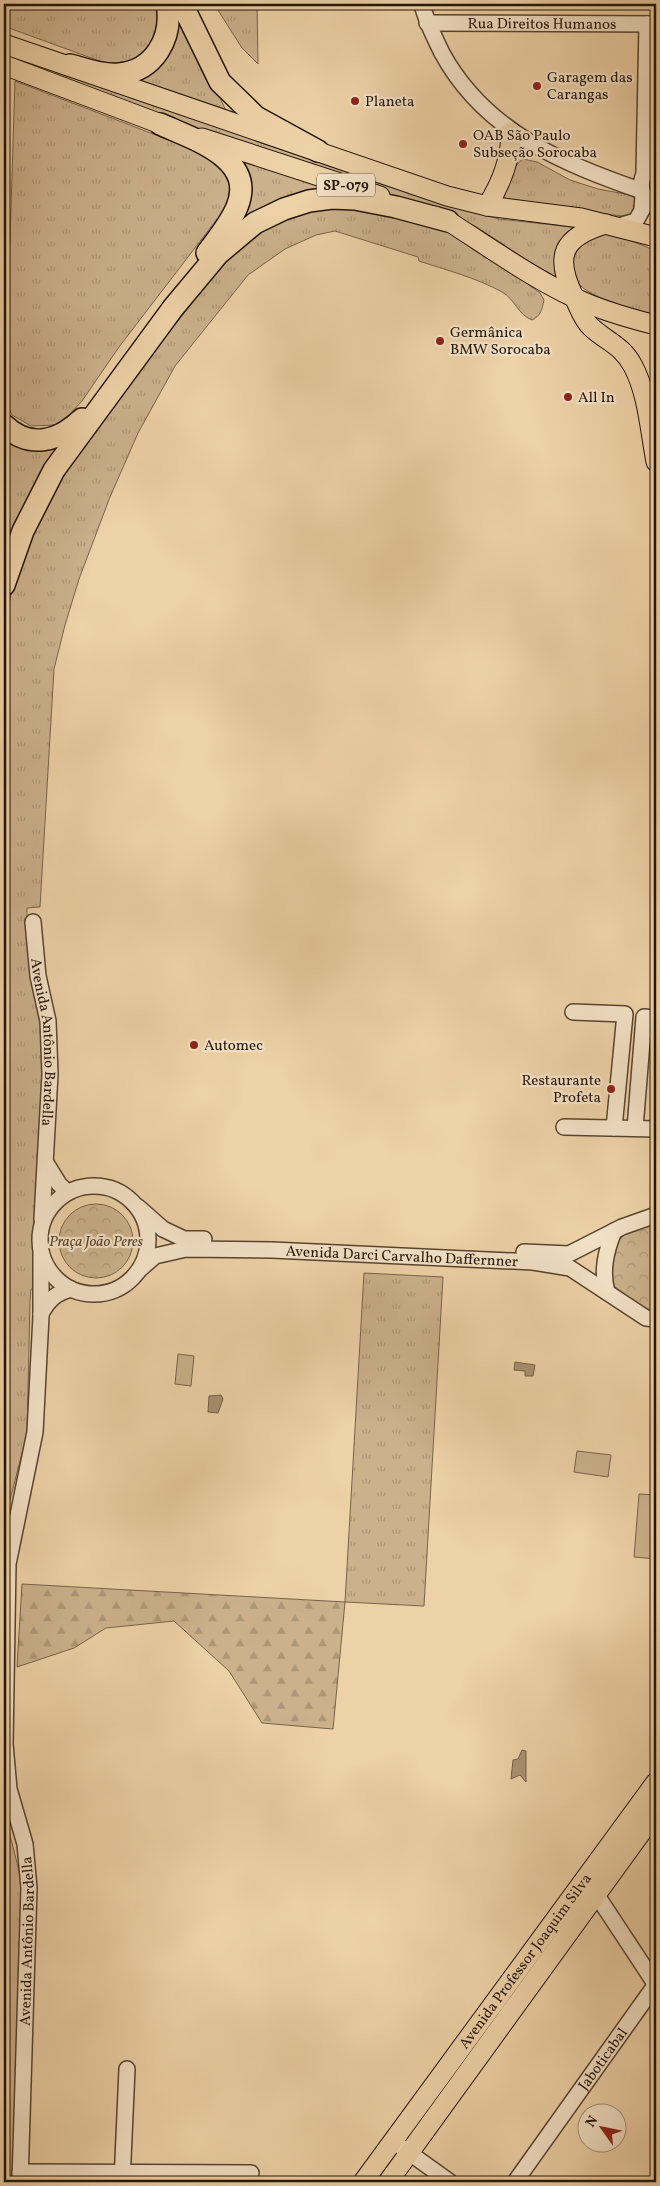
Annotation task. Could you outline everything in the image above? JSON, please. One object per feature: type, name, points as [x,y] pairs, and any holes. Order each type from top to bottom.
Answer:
[{"type":"highway","points":[[70,65],[118,74],[135,71],[151,61],[164,44],[169,25],[167,4]]},
{"type":"highway","points":[[182,4],[220,82],[256,117],[318,151]]},
{"type":"highway","points":[[4,425],[22,437],[46,440],[59,437],[83,419],[228,225],[237,207],[240,193],[236,173],[229,161],[210,146],[160,124]]},
{"type":"highway","points":[[4,585],[23,531],[54,470],[173,308],[218,254],[255,223],[309,201],[332,198],[355,199],[396,207],[448,222]]},
{"type":"main road","name":"SP-079","points":[[4,44],[70,65],[447,196],[486,206],[582,218],[656,237]]},
{"type":"main road","name":"SP-079","points":[[4,66],[160,124],[411,206],[448,222],[540,280],[574,298],[656,325]]},
{"type":"main road","points":[[486,206],[501,179],[509,156],[511,132]]},
{"type":"main road","points":[[613,225],[588,229],[576,236],[567,248],[563,262],[564,274],[574,298],[590,326],[625,352],[634,367],[642,388],[656,462]]},
{"type":"main road","name":"Avenida Professor Joaquim Silva","points":[[363,2182],[656,1782]]},
{"type":"main road","name":"Avenida Professor Joaquim Silva","points":[[388,2182],[656,1812]]},
{"type":"street","points":[[422,4],[426,23],[453,72],[483,108],[511,132],[558,159],[643,193],[647,200],[656,206]]},
{"type":"street","name":"Rua Direitos Humanos","points":[[426,23],[651,24]]},
{"type":"street","points":[[613,225],[636,221],[642,210],[643,193],[641,184],[644,172],[651,24]]},
{"type":"street","points":[[644,172],[656,162]]},
{"type":"street","name":"Avenida Antônio Bardella","points":[[33,922],[38,976],[48,1021],[50,1074],[41,1226]]},
{"type":"street","points":[[573,1012],[625,1014],[614,1128]]},
{"type":"street","points":[[635,1128],[644,1017],[656,1018]]},
{"type":"street","points":[[564,1127],[656,1129]]},
{"type":"street","points":[[46,1163],[58,1184],[67,1192]]},
{"type":"street","points":[[97,1185],[113,1188],[138,1207],[146,1222],[148,1238],[146,1255],[139,1270],[128,1282],[108,1292],[86,1293],[71,1289],[58,1280],[47,1268],[41,1253],[41,1226],[47,1213],[56,1201],[67,1192],[82,1186],[97,1185]]},
{"type":"street","name":"Avenida Darci Carvalho Daffernner","points":[[138,1207],[163,1229],[184,1238],[533,1262],[570,1268],[646,1318],[656,1319]]},
{"type":"street","name":"Avenida Darci Carvalho Daffernner","points":[[139,1270],[155,1256],[186,1249],[321,1247],[569,1254],[614,1231],[656,1215]]},
{"type":"street","points":[[607,1292],[604,1282],[604,1264],[614,1231]]},
{"type":"street","name":"Avenida Antônio Bardella","points":[[20,2177],[29,1888],[25,1844],[9,1789],[5,1744],[8,1573],[18,1512],[35,1432],[41,1316],[41,1253]]},
{"type":"street","points":[[41,1316],[47,1302],[60,1292],[71,1289]]},
{"type":"street","points":[[596,1894],[656,1985]]},
{"type":"street","name":"Jaboticabal","points":[[515,2182],[656,1985]]},
{"type":"street","points":[[122,2177],[127,2069]]},
{"type":"street","points":[[392,2141],[450,2182]]},
{"type":"street","points":[[20,2177],[122,2177],[252,2173]]},
{"type":"green space","points":[[10,4],[158,4],[163,17],[154,38],[144,53],[129,62],[105,63],[9,28]]},
{"type":"green space","points":[[176,4],[228,115],[133,80]]},
{"type":"green space","points":[[214,4],[257,4],[258,64],[242,48]]},
{"type":"green space","points":[[656,38],[656,151],[654,147],[653,43]]},
{"type":"green space","points":[[39,62],[462,209],[499,219],[572,227],[575,230],[556,260],[556,279],[475,226],[448,214],[38,73]]},
{"type":"green space","points":[[15,81],[208,155],[230,176],[231,198],[224,210],[119,347],[82,401],[70,414],[55,425],[31,426],[12,415],[5,399]]},
{"type":"green space","points":[[227,155],[344,192],[230,229],[239,211]]},
{"type":"green space","points":[[523,159],[537,162],[570,180],[598,189],[631,195],[636,200],[633,213],[623,216],[509,204],[504,201],[506,190],[512,172]]},
{"type":"green space","points":[[360,205],[447,229],[472,243],[540,293],[544,300],[543,306],[539,314],[532,320],[527,318],[502,292],[472,278],[419,261],[418,257],[335,231],[316,235],[285,249],[248,275],[175,366],[138,433],[110,497],[79,579],[54,669],[40,907],[27,908],[27,921],[44,1021],[47,1076],[37,1289],[31,1289],[30,1300],[27,1434],[4,1523],[4,627],[12,590],[35,528],[53,493],[91,435],[226,258],[255,230],[319,207]]},
{"type":"green space","points":[[605,234],[625,238],[656,251],[656,317],[601,298],[583,288],[577,282],[573,275],[572,266],[579,243]]},
{"type":"green space","points":[[4,431],[60,444],[4,572]]},
{"type":"green space","name":"Praça João Peres","points":[[96,1204],[110,1207],[122,1215],[130,1227],[133,1241],[130,1255],[122,1267],[110,1275],[96,1278],[82,1275],[70,1267],[62,1255],[59,1241],[62,1227],[70,1215],[82,1207]]},
{"type":"green space","points":[[656,1221],[656,1311],[647,1309],[627,1296],[615,1287],[610,1279],[614,1246],[626,1233]]},
{"type":"green space","points":[[364,1273],[443,1277],[424,1606],[345,1602]]},
{"type":"green space","points":[[178,1354],[194,1356],[191,1386],[175,1384]]},
{"type":"green space","points":[[577,1451],[611,1455],[608,1477],[574,1472]]},
{"type":"green space","points":[[639,1494],[656,1495],[656,1559],[634,1557]]},
{"type":"green space","points":[[22,1584],[345,1602],[333,1729],[262,1723],[229,1671],[174,1621],[106,1628],[74,1648],[17,1667]]},
{"type":"green space","points":[[4,1811],[23,1887],[13,2182],[4,2182]]},
{"type":"shaded area","points":[[515,1362],[535,1365],[533,1376],[525,1376],[525,1371],[514,1370]]},
{"type":"shaded area","points":[[221,1395],[223,1399],[218,1413],[208,1412],[209,1396]]},
{"type":"shaded area","points":[[522,1750],[526,1751],[526,1782],[520,1775],[511,1779],[513,1760],[518,1759]]},
{"type":"place","name":"Garagem das Carangas","points":[[537,86]]},
{"type":"place","name":"Planeta","points":[[355,101]]},
{"type":"place","name":"OAB São Paulo Subseção Sorocaba","points":[[463,144]]},
{"type":"place","name":"Germânica BMW Sorocaba","points":[[440,341]]},
{"type":"place","name":"All In","points":[[568,397]]},
{"type":"place","name":"Automec","points":[[194,1045]]},
{"type":"place","name":"Restaurante Profeta","points":[[611,1089]]}]
